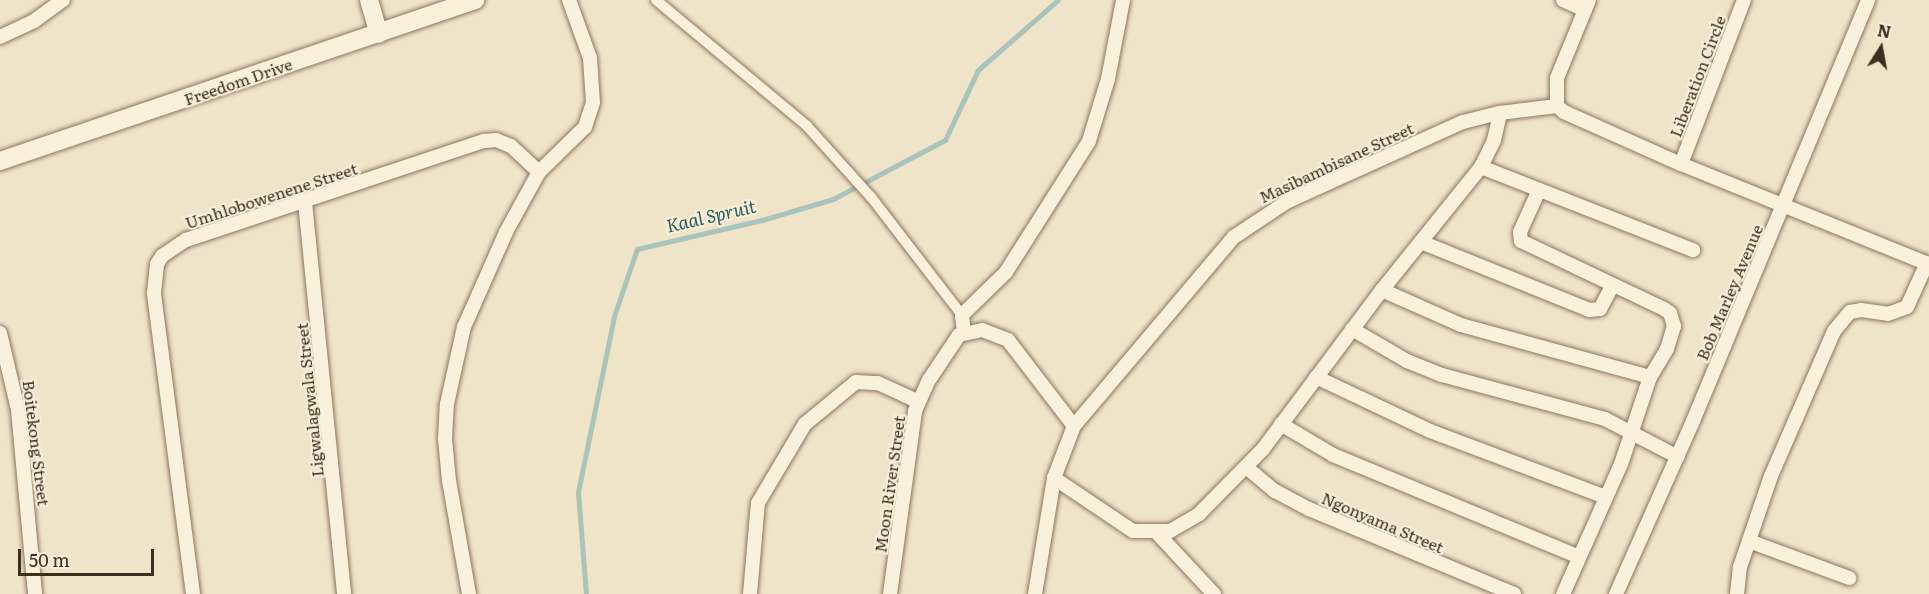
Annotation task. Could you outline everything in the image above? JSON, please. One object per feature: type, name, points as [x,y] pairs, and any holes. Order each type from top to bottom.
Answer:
[{"type":"street","points":[[0,37],[34,21],[63,0]]},
{"type":"street","points":[[369,0],[379,34]]},
{"type":"street","name":"Freedom Drive","points":[[0,161],[475,0]]},
{"type":"street","points":[[469,594],[449,481],[445,439],[447,404],[469,314],[506,232],[539,172],[585,127],[593,103],[590,58],[569,0]]},
{"type":"street","points":[[656,0],[807,126],[871,197],[962,315],[964,332],[982,330],[1008,340],[1074,426]]},
{"type":"street","points":[[962,315],[1006,272],[1089,141],[1108,79],[1123,0]]},
{"type":"street","points":[[1563,0],[1587,5],[1557,78],[1557,106],[1564,112],[1682,164],[1784,202],[1928,264],[1907,307],[1888,314],[1861,310],[1850,312],[1834,331],[1771,476],[1749,541],[1737,594]]},
{"type":"street","name":"Liberation Circle","points":[[1682,164],[1743,0]]},
{"type":"street","name":"Bob Marley Avenue","points":[[1616,594],[1677,457],[1868,0]]},
{"type":"street","name":"Masibambisane Street","points":[[1035,594],[1054,478],[1074,426],[1207,266],[1257,219],[1430,136],[1500,113],[1557,106]]},
{"type":"street","points":[[1054,478],[1128,529],[1158,534],[1181,526],[1199,514],[1246,467],[1281,424],[1382,290],[1481,167],[1494,140],[1500,113]]},
{"type":"street","name":"Umhlobowenene Street","points":[[193,594],[154,293],[157,264],[186,240],[490,140],[511,146],[539,172]]},
{"type":"street","points":[[1481,167],[1693,250]]},
{"type":"street","points":[[1539,190],[1520,232],[1521,241],[1664,309],[1673,319],[1667,349],[1650,377],[1630,432],[1622,464],[1563,594]]},
{"type":"street","name":"Ligwalagwala Street","points":[[305,202],[344,594]]},
{"type":"street","points":[[1421,242],[1589,310],[1600,309],[1613,285]]},
{"type":"street","points":[[1382,290],[1455,323],[1650,377]]},
{"type":"street","points":[[1352,329],[1407,361],[1442,375],[1596,417],[1677,457]]},
{"type":"street","name":"Moon River Street","points":[[890,594],[919,402],[948,348],[964,332]]},
{"type":"street","name":"Boitekong Street","points":[[0,333],[26,474],[35,594]]},
{"type":"street","points":[[1316,377],[1430,431],[1606,497]]},
{"type":"street","points":[[750,594],[758,503],[805,424],[856,382],[883,384],[919,402]]},
{"type":"street","points":[[1281,424],[1326,452],[1579,558]]},
{"type":"street","name":"Ngonyama Street","points":[[1246,467],[1285,497],[1309,509],[1514,594]]},
{"type":"street","points":[[1158,534],[1214,594]]},
{"type":"street","points":[[1749,541],[1849,578]]},
{"type":"waterway","name":"Kaal Spruit","points":[[586,594],[578,492],[614,316],[637,249],[762,220],[833,199],[945,140],[978,70],[1058,0]]}]
